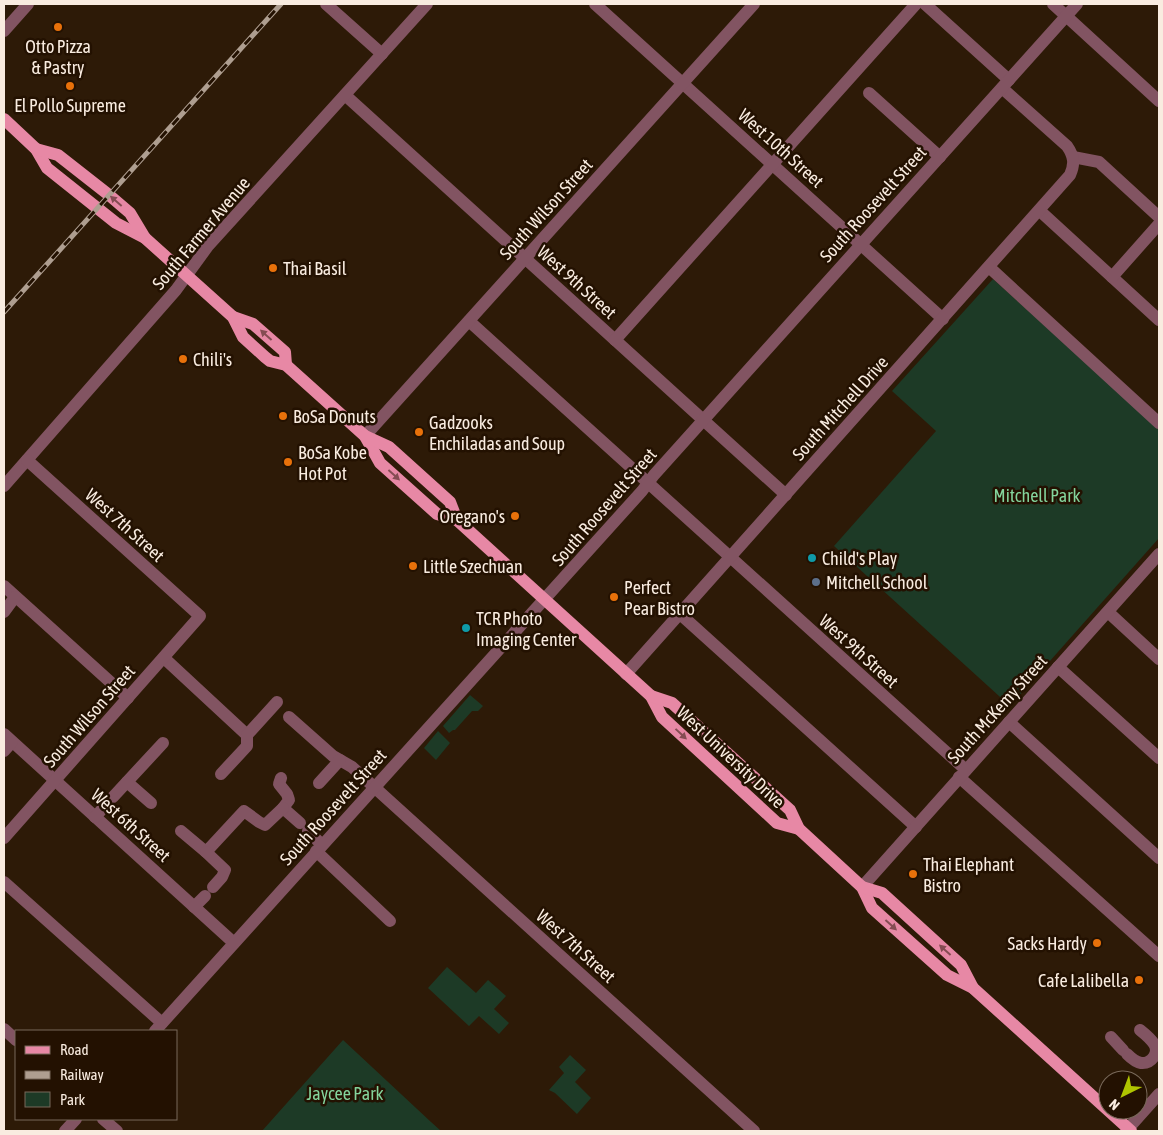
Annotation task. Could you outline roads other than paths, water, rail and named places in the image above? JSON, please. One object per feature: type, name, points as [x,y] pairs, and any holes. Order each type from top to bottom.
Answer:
[{"type":"main road","name":"West University Drive","points":[[4,119],[36,148],[58,155],[130,213],[146,238],[233,317],[243,337],[264,357],[270,362],[286,365],[364,436],[389,447],[450,502],[457,520],[651,696],[662,717],[777,822],[799,829]]},
{"type":"main road","name":"West University Drive","points":[[651,696],[672,703],[790,810],[799,829],[862,887],[872,908],[947,975],[973,988],[1128,1130]]},
{"type":"main road","name":"West University Drive","points":[[862,887],[882,893],[962,965],[973,988]]},
{"type":"street","points":[[4,31],[28,4]]},
{"type":"street","points":[[326,4],[382,54]]},
{"type":"street","name":"South Farmer Avenue","points":[[4,486],[176,290],[208,246],[427,4]]},
{"type":"street","name":"West 10th Street","points":[[595,4],[943,319]]},
{"type":"street","name":"South Wilson Street","points":[[364,436],[754,4]]},
{"type":"street","points":[[615,340],[916,4]]},
{"type":"street","points":[[925,4],[1067,146],[1074,160],[1099,162],[1159,218]]},
{"type":"street","points":[[1053,4],[1159,101]]},
{"type":"street","name":"South Roosevelt Street","points":[[158,1027],[545,599],[1077,4]]},
{"type":"street","points":[[869,93],[940,157]]},
{"type":"street","name":"West 9th Street","points":[[345,95],[786,495]]},
{"type":"street","name":"South Mitchell Drive","points":[[626,674],[1040,211],[1070,176],[1074,160]]},
{"type":"street","points":[[1040,211],[1159,320]]},
{"type":"street","points":[[1112,277],[1159,224]]},
{"type":"street","points":[[990,267],[1159,423]]},
{"type":"street","name":"West 9th Street","points":[[469,321],[730,557],[1159,956]]},
{"type":"street","name":"West 7th Street","points":[[27,460],[200,616]]},
{"type":"street","name":"South McKemy Street","points":[[862,887],[1158,557]]},
{"type":"street","points":[[4,586],[128,698]]},
{"type":"street","points":[[4,612],[16,597]]},
{"type":"street","points":[[1108,612],[1159,659]]},
{"type":"street","points":[[679,613],[916,827]]},
{"type":"street","name":"South Wilson Street","points":[[4,838],[200,616]]},
{"type":"street","points":[[164,658],[247,735]]},
{"type":"street","points":[[1058,668],[1159,758]]},
{"type":"street","points":[[221,774],[247,746],[247,735],[276,702]]},
{"type":"street","name":"West 7th Street","points":[[289,717],[333,756],[352,767],[754,1131]]},
{"type":"street","points":[[1009,722],[1159,858]]},
{"type":"street","name":"West 6th Street","points":[[7,742],[56,781],[234,943]]},
{"type":"street","points":[[95,816],[164,743]]},
{"type":"street","points":[[319,783],[340,760]]},
{"type":"street","points":[[206,852],[244,812],[265,825],[283,808],[289,800],[279,784],[281,778]]},
{"type":"street","points":[[127,782],[151,803]]},
{"type":"street","points":[[283,808],[304,827],[344,879],[390,920]]},
{"type":"street","points":[[181,831],[225,870],[222,876],[194,906]]},
{"type":"street","points":[[4,882],[158,1027]]},
{"type":"street","points":[[4,1029],[15,1039]]},
{"type":"street","points":[[1111,1036],[1136,1061],[1148,1062],[1155,1056],[1156,1048],[1140,1030]]},
{"type":"street","points":[[1128,1130],[1159,1094]]},
{"type":"street","points":[[65,1131],[75,1120]]},
{"type":"street","points":[[104,1120],[117,1131]]},
{"type":"railway","points":[[4,312],[281,4]]},
{"type":"place","name":"Otto Pizza & Pastry","points":[[58,27]]},
{"type":"place","name":"El Pollo Supreme","points":[[70,86]]},
{"type":"place","name":"Thai Basil","points":[[273,268]]},
{"type":"place","name":"Chili's","points":[[183,359]]},
{"type":"place","name":"BoSa Donuts","points":[[283,416]]},
{"type":"place","name":"Gadzooks Enchiladas and Soup","points":[[419,432]]},
{"type":"place","name":"BoSa Kobe Hot Pot","points":[[288,462]]},
{"type":"place","name":"Oregano's","points":[[515,516]]},
{"type":"place","name":"Child's Play","points":[[812,558]]},
{"type":"place","name":"Little Szechuan","points":[[413,566]]},
{"type":"place","name":"Mitchell School","points":[[816,582]]},
{"type":"place","name":"Perfect Pear Bistro","points":[[614,597]]},
{"type":"place","name":"TCR Photo Imaging Center","points":[[466,628]]},
{"type":"place","name":"Thai Elephant Bistro","points":[[913,874]]},
{"type":"place","name":"Sacks Hardy","points":[[1097,943]]},
{"type":"place","name":"Cafe Lalibella","points":[[1139,980]]},
{"type":"park label","name":"Mitchell Park","points":[[1037,495]]},
{"type":"park label","name":"Jaycee Park","points":[[345,1093]]}]
